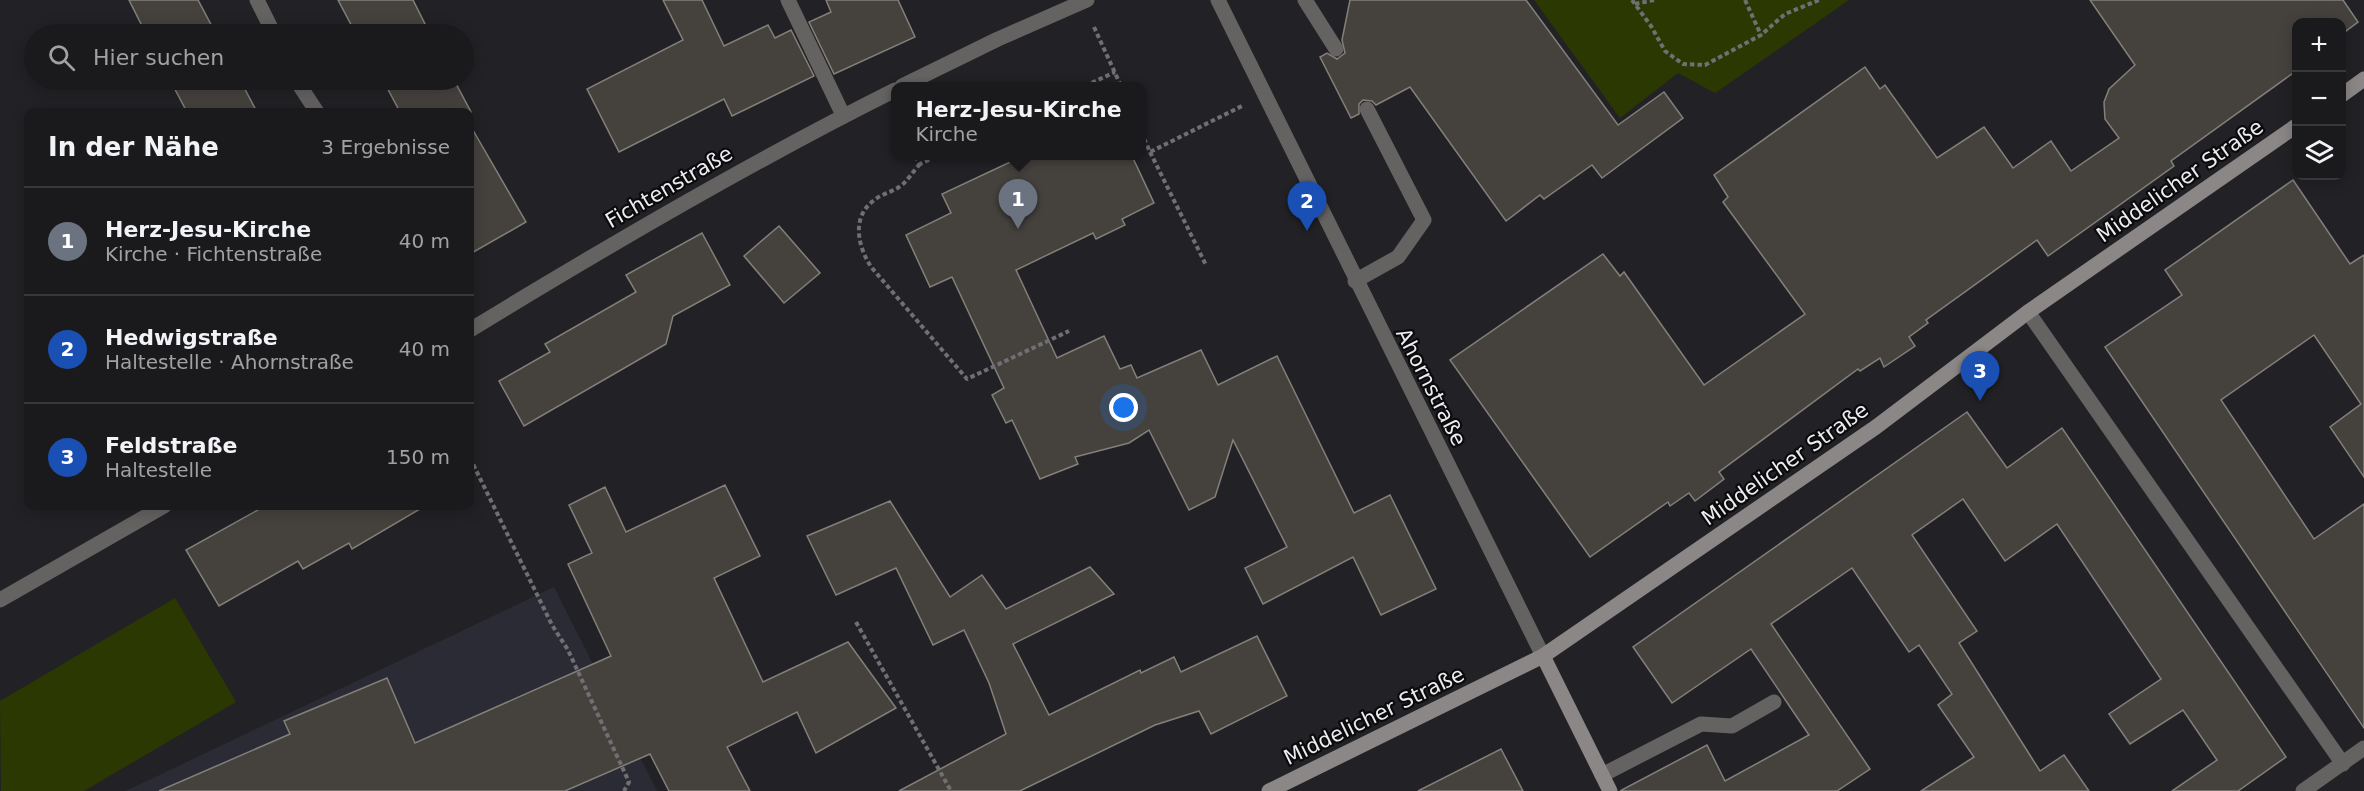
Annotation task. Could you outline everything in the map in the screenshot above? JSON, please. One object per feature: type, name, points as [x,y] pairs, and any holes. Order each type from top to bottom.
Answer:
[{"type":"street","points":[[257,0],[269,24]]},
{"type":"street","points":[[788,0],[843,115]]},
{"type":"street","name":"Ahornstraße","points":[[1218,0],[1355,281],[1610,791]]},
{"type":"street","points":[[1305,0],[1336,49]]},
{"type":"street","points":[[912,82],[998,39],[1085,1]]},
{"type":"street","points":[[2346,92],[2364,79]]},
{"type":"street","points":[[303,90],[314,108]]},
{"type":"street","name":"Fichtenstraße","points":[[474,328],[661,214],[843,115],[891,92]]},
{"type":"street","points":[[1355,281],[1398,257],[1424,220],[1367,110]]},
{"type":"street","name":"Middelicher Straße","points":[[1269,791],[1543,656],[1876,427],[2028,312],[2292,129]]},
{"type":"street","points":[[2028,312],[2343,764]]},
{"type":"street","points":[[0,600],[157,510]]},
{"type":"street","points":[[1602,775],[1701,724],[1732,726],[1774,702]]},
{"type":"street","points":[[2303,791],[2364,748]]},
{"type":"path","points":[[1653,0],[1633,2],[1665,51],[1683,63],[1705,65],[1761,35],[1785,14],[1819,0]]},
{"type":"path","points":[[1745,0],[1761,35]]},
{"type":"path","points":[[1085,1],[1119,82]]},
{"type":"path","points":[[1095,82],[1115,72]]},
{"type":"path","points":[[1150,152],[1264,95]]},
{"type":"path","points":[[1146,143],[1206,265]]},
{"type":"path","points":[[918,160],[920,164]]},
{"type":"path","points":[[928,160],[920,164],[902,185],[872,201],[861,217],[858,236],[862,254],[872,268],[967,379],[1069,331]]},
{"type":"path","points":[[474,466],[552,625],[568,650],[629,782],[624,791]]},
{"type":"path","points":[[856,622],[951,791]]},
{"type":"shaded area","points":[[554,587],[657,791],[126,791]]},
{"type":"green space","points":[[1534,0],[1849,0],[1715,93],[1678,73],[1620,118]]},
{"type":"green space","points":[[175,598],[236,702],[84,791],[1,791],[0,701]]},
{"type":"building","points":[[129,0],[198,0],[211,24],[141,24]]},
{"type":"building","points":[[338,0],[413,0],[425,24],[351,24]]},
{"type":"building","points":[[663,0],[702,0],[724,46],[768,25],[775,38],[791,30],[814,76],[732,116],[724,99],[619,152],[587,89],[683,40]]},
{"type":"building","points":[[826,0],[898,0],[915,37],[834,74],[809,22],[831,12]]},
{"type":"building","points":[[1350,0],[1526,0],[1618,125],[1664,92],[1683,118],[1602,178],[1592,165],[1544,199],[1540,195],[1506,221],[1410,87],[1376,105],[1372,101],[1363,100],[1359,104],[1359,114],[1351,118],[1320,57],[1327,53],[1337,59],[1345,53],[1342,40]]},
{"type":"building","points":[[2090,0],[2343,0],[2358,22],[2346,31],[2346,18],[2292,18],[2292,74],[2171,161],[2174,166],[2048,256],[2037,240],[1926,320],[1928,323],[1909,337],[1915,346],[1884,367],[1880,358],[1860,371],[1858,369],[1719,472],[1724,479],[1695,501],[1689,493],[1670,506],[1668,502],[1590,557],[1450,360],[1603,254],[1620,276],[1624,272],[1704,385],[1805,314],[1723,202],[1728,197],[1714,175],[1865,67],[1880,89],[1885,85],[1937,158],[1984,127],[2013,168],[2051,141],[2071,171],[2119,138],[2105,119],[2104,102],[2109,89],[2135,65]]},
{"type":"building","points":[[175,90],[245,90],[255,108],[185,108]]},
{"type":"building","points":[[388,90],[459,90],[469,108],[398,108]]},
{"type":"building","points":[[474,132],[526,222],[474,252]]},
{"type":"building","points":[[1014,160],[1134,160],[1154,203],[1122,219],[1125,225],[1096,239],[1093,233],[1016,270],[1057,358],[1104,336],[1120,369],[1131,365],[1137,378],[1201,350],[1218,385],[1277,356],[1354,513],[1390,495],[1436,589],[1381,615],[1353,557],[1263,604],[1245,568],[1287,547],[1233,440],[1215,497],[1189,510],[1149,430],[1129,443],[1075,457],[1078,464],[1040,479],[1012,420],[1006,423],[992,395],[1004,388],[952,277],[930,287],[906,235],[951,213],[942,194]]},
{"type":"building","points":[[2293,180],[2350,264],[2364,255],[2364,477],[2330,427],[2361,404],[2314,335],[2221,400],[2314,539],[2364,504],[2364,728],[2105,347],[2182,295],[2165,270]]},
{"type":"building","points":[[779,226],[820,273],[784,303],[744,256]]},
{"type":"building","points":[[702,233],[730,285],[673,316],[666,344],[524,426],[499,381],[550,352],[545,344],[636,292],[626,275]]},
{"type":"building","points":[[1967,412],[2007,468],[2062,428],[2286,757],[2238,791],[2172,791],[2217,760],[2183,710],[2130,744],[2109,714],[2161,679],[2057,524],[2005,561],[1963,499],[1912,535],[1977,631],[1959,643],[2040,771],[2064,755],[2089,791],[1921,791],[1974,757],[1938,705],[1952,694],[1919,645],[1909,652],[1852,568],[1771,624],[1870,769],[1837,791],[1620,791],[1707,745],[1725,781],[1809,735],[1751,649],[1672,703],[1633,647]]},
{"type":"building","points":[[725,485],[760,556],[714,578],[763,682],[848,642],[896,708],[816,753],[797,712],[727,747],[750,791],[669,791],[650,754],[565,791],[159,791],[290,734],[284,721],[387,678],[415,743],[611,656],[568,564],[592,553],[569,505],[605,487],[626,532]]},
{"type":"building","points":[[890,501],[950,597],[982,575],[1006,609],[1090,567],[1114,594],[1013,644],[1049,715],[1140,670],[1141,673],[1174,657],[1181,672],[1257,636],[1287,696],[1211,734],[1199,711],[1155,725],[1020,791],[899,791],[1006,734],[989,683],[964,630],[933,645],[896,568],[836,595],[807,536]]},
{"type":"building","points":[[258,510],[418,510],[352,549],[349,543],[303,569],[298,561],[219,606],[186,550]]},
{"type":"building","points":[[1501,749],[1523,791],[1418,791]]},
{"type":"place","name":"Herz-Jesu-Kirche","points":[[1018,229]]},
{"type":"place","name":"Hedwigstraße","points":[[1307,231]]},
{"type":"place","name":"Feldstraße","points":[[1980,401]]}]
